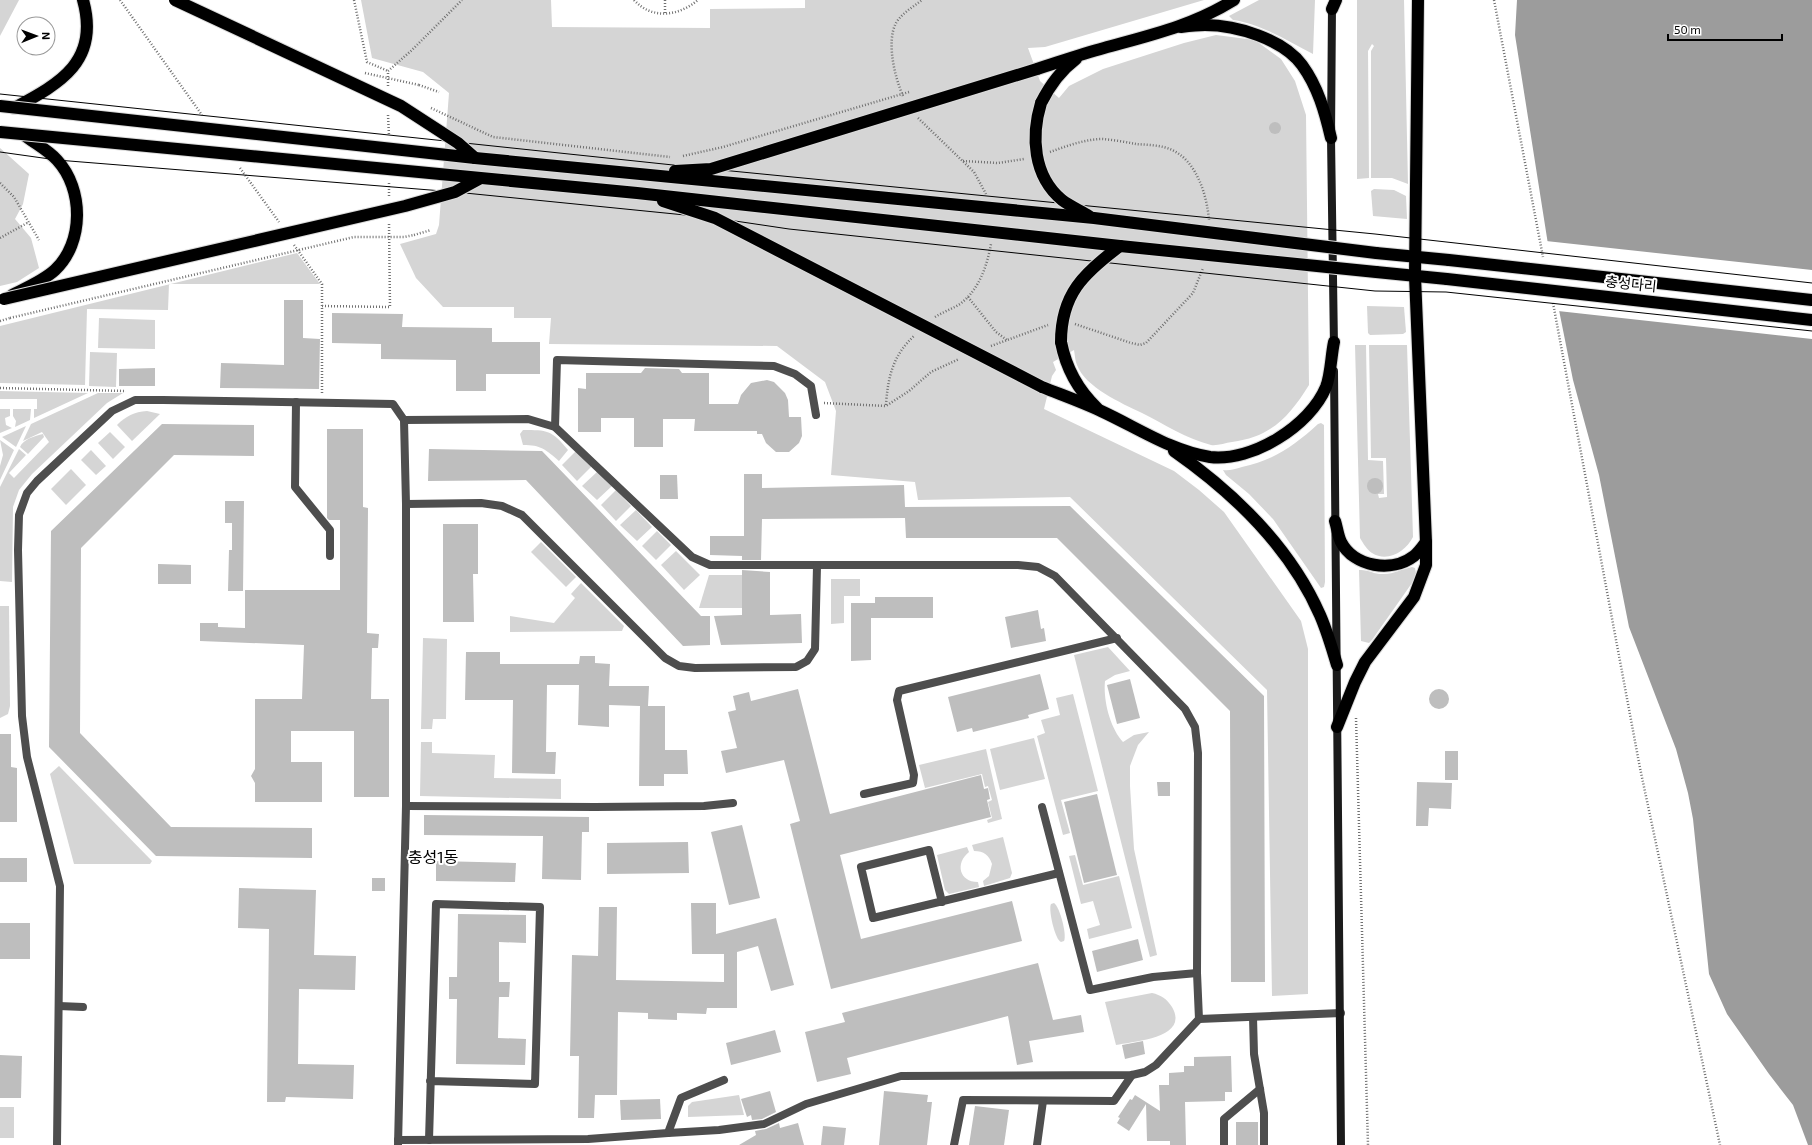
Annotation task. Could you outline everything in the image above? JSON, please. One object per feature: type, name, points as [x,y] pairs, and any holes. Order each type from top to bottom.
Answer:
[{"type":"highway","points":[[14,108],[58,82],[74,68],[85,44],[87,16],[83,0]]},
{"type":"highway","points":[[175,0],[401,106],[458,143],[475,158]]},
{"type":"highway","points":[[0,106],[475,158],[636,173],[711,169],[1085,53],[1181,27],[1234,0]]},
{"type":"highway","points":[[1337,727],[1355,682],[1365,662],[1414,597],[1426,565],[1415,276],[1418,0]]},
{"type":"highway","points":[[1181,27],[1205,25],[1236,30],[1256,35],[1274,42],[1287,50],[1302,64],[1313,82],[1323,106],[1331,138]]},
{"type":"highway","points":[[1085,53],[1066,66],[1056,77],[1041,103],[1036,120],[1035,136],[1036,154],[1050,186],[1062,200],[1094,218]]},
{"type":"highway","points":[[0,132],[637,193],[715,218],[1042,387],[1101,411],[1162,442],[1212,478],[1244,507],[1274,542],[1311,598],[1328,635],[1337,664]]},
{"type":"highway","points":[[2,300],[42,280],[55,270],[73,239],[77,220],[76,196],[72,181],[57,160],[23,134]]},
{"type":"highway","name":"충성다리","points":[[636,173],[1094,218],[1376,253],[1812,300]]},
{"type":"highway","points":[[2,300],[405,206],[455,192],[480,179]]},
{"type":"highway","name":"충성다리","points":[[637,193],[1120,246],[1447,279],[1812,320]]},
{"type":"highway","points":[[1101,411],[1083,393],[1076,383],[1063,356],[1061,326],[1064,310],[1071,295],[1091,270],[1120,246]]},
{"type":"highway","points":[[1162,442],[1210,457],[1226,456],[1264,446],[1282,436],[1310,412],[1319,399],[1326,386],[1334,342]]},
{"type":"highway","points":[[1335,521],[1342,542],[1354,557],[1368,564],[1382,566],[1394,565],[1414,556],[1426,542]]},
{"type":"main road","points":[[1333,3],[1331,138],[1341,1013],[1341,1145]]},
{"type":"street","points":[[555,427],[557,360],[774,366],[795,374],[811,386],[816,415]]},
{"type":"street","points":[[57,1145],[60,886],[27,757],[22,716],[18,550],[19,515],[27,493],[37,481],[112,411],[135,400],[393,404],[404,420],[406,504],[406,806],[398,1142],[429,1140],[588,1139],[719,1130],[764,1124],[806,1104],[901,1076],[1132,1075],[1145,1072],[1156,1064],[1199,1019],[1341,1013]]},
{"type":"street","points":[[296,402],[295,487],[330,530],[330,556]]},
{"type":"street","points":[[404,420],[528,418],[555,427],[692,557],[710,565],[1018,565],[1038,567],[1055,576],[1185,709],[1196,727],[1198,753],[1197,973],[1199,1019]]},
{"type":"street","points":[[406,504],[480,503],[502,506],[522,515],[665,658],[679,666],[695,668],[796,667],[807,661],[815,649],[817,566]]},
{"type":"street","points":[[864,794],[913,783],[914,774],[896,700],[899,692],[1117,638]]},
{"type":"street","points":[[406,806],[595,807],[704,806],[733,803]]},
{"type":"street","points":[[1042,807],[1090,990],[1153,977],[1197,973]]},
{"type":"street","points":[[942,902],[929,850],[861,867],[873,918],[942,902],[1060,873]]},
{"type":"street","points":[[429,1140],[430,1081],[436,904],[540,907],[535,1084],[430,1081]]},
{"type":"street","points":[[59,1006],[83,1007]]},
{"type":"street","points":[[1253,1016],[1254,1054],[1264,1113],[1264,1145]]},
{"type":"street","points":[[954,1145],[963,1100],[1114,1101],[1132,1075]]},
{"type":"street","points":[[668,1133],[681,1098],[724,1080]]},
{"type":"street","points":[[1224,1145],[1224,1119],[1260,1090]]},
{"type":"street","points":[[1037,1145],[1043,1101]]},
{"type":"path","points":[[120,0],[206,120]]},
{"type":"path","points":[[354,0],[367,62],[388,71],[412,50],[462,0]]},
{"type":"path","points":[[634,0],[646,11],[665,14],[684,10],[698,0]]},
{"type":"path","points":[[665,0],[665,14]]},
{"type":"path","points":[[1494,0],[1544,260]]},
{"type":"path","points":[[376,79],[363,73],[419,85],[439,92]]},
{"type":"path","points":[[382,83],[394,90]]},
{"type":"path","points":[[678,156],[698,154],[910,92]]},
{"type":"path","points":[[426,106],[493,136],[657,157],[672,157]]},
{"type":"path","points":[[1043,154],[1078,143],[1104,139],[1172,150],[1182,156],[1195,172],[1202,186],[1207,202],[1209,221]]},
{"type":"path","points":[[963,161],[998,163],[1030,158]]},
{"type":"path","points":[[238,165],[283,228]]},
{"type":"path","points":[[0,183],[14,197],[39,240]]},
{"type":"path","points":[[0,238],[28,222]]},
{"type":"path","points":[[0,321],[354,237],[404,237],[431,230]]},
{"type":"path","points":[[292,241],[322,284],[322,403]]},
{"type":"path","points":[[1072,323],[1131,343],[1140,345],[1146,343],[1193,293],[1203,266]]},
{"type":"path","points":[[968,297],[996,332],[1007,340]]},
{"type":"path","points":[[1552,298],[1640,768],[1720,1145]]},
{"type":"path","points":[[984,349],[1055,322]]},
{"type":"path","points":[[814,402],[886,406],[909,391],[931,372],[960,358]]},
{"type":"path","points":[[0,388],[126,391],[135,400]]},
{"type":"path","points":[[1356,714],[1368,1145]]},
{"type":"shaded area","points":[[0,0],[19,0],[0,36]]},
{"type":"shaded area","points":[[361,0],[551,0],[552,27],[710,28],[710,9],[805,8],[805,0],[1204,0],[1045,47],[1028,48],[1040,81],[1059,98],[1069,86],[1103,69],[1184,43],[1216,35],[1255,40],[1281,59],[1295,81],[1306,115],[1309,385],[1302,396],[1278,424],[1268,430],[1246,439],[1211,445],[1176,431],[1105,394],[1081,373],[1076,363],[1074,350],[1053,362],[1056,370],[1052,376],[1044,409],[1174,471],[1199,490],[1224,512],[1301,621],[1308,649],[1308,994],[1272,996],[1267,690],[1070,497],[918,500],[915,482],[831,475],[836,411],[825,382],[777,346],[549,344],[551,318],[514,318],[514,307],[443,307],[416,278],[400,244],[436,234],[439,225],[449,93],[423,72],[372,58]]},
{"type":"shaded area","points":[[1259,0],[1315,0],[1313,54],[1264,29],[1233,20],[1229,16]]},
{"type":"shaded area","points":[[1357,0],[1404,0],[1408,184],[1392,178],[1371,178],[1371,51],[1374,46],[1372,44],[1368,51],[1369,178],[1357,179]]},
{"type":"shaded area","points":[[1517,0],[1812,0],[1812,1145],[1808,1145],[1793,1105],[1769,1074],[1727,1014],[1709,974],[1693,819],[1688,793],[1676,749],[1629,627],[1599,475],[1573,380],[1556,295],[1515,35]]},
{"type":"shaded area","points":[[0,148],[29,174],[23,204],[15,219],[31,238],[39,268],[17,282],[0,286]]},
{"type":"shaded area","points":[[1374,189],[1394,190],[1406,196],[1407,219],[1373,216],[1371,191]]},
{"type":"shaded area","points":[[297,253],[320,284],[171,284]]},
{"type":"shaded area","points":[[169,284],[168,310],[87,309],[85,385],[0,383],[0,326]]},
{"type":"shaded area","points":[[1367,306],[1404,307],[1406,332],[1403,334],[1370,335],[1368,333]]},
{"type":"shaded area","points":[[99,318],[155,320],[155,349],[98,348]]},
{"type":"shaded area","points":[[1355,345],[1366,345],[1368,460],[1383,461],[1384,494],[1378,494],[1379,498],[1387,497],[1386,458],[1371,458],[1369,345],[1407,345],[1413,537],[1401,551],[1384,557],[1372,553],[1360,538]]},
{"type":"shaded area","points":[[90,352],[117,353],[116,387],[89,386]]},
{"type":"shaded area","points":[[0,391],[88,393],[34,418],[34,409],[37,409],[37,399],[0,399]]},
{"type":"shaded area","points":[[98,393],[123,393],[107,403],[32,474],[19,490],[13,507],[12,582],[0,581],[0,487],[19,449],[26,455],[9,473],[14,478],[49,442],[42,432],[23,441],[31,424]]},
{"type":"shaded area","points":[[0,409],[10,409],[10,416],[5,418],[6,425],[12,428],[0,433]]},
{"type":"shaded area","points":[[13,409],[31,409],[30,420],[15,427],[16,421],[13,416]]},
{"type":"shaded area","points":[[147,411],[160,414],[132,441],[117,425],[130,415]]},
{"type":"shaded area","points":[[1321,423],[1324,425],[1325,582],[1324,587],[1321,588],[1273,519],[1249,494],[1226,475],[1223,470],[1232,470],[1264,461],[1301,439]]},
{"type":"shaded area","points":[[26,426],[16,447],[2,437]]},
{"type":"shaded area","points":[[523,430],[548,432],[558,438],[568,450],[559,461],[542,448],[523,445],[520,434]]},
{"type":"shaded area","points":[[110,432],[125,447],[113,459],[98,443]]},
{"type":"shaded area","points":[[43,434],[44,437],[28,454],[20,447],[26,440]]},
{"type":"shaded area","points":[[0,440],[14,450],[0,480],[0,466],[3,455]]},
{"type":"shaded area","points":[[91,450],[106,466],[96,475],[81,460]]},
{"type":"shaded area","points":[[577,450],[592,466],[577,481],[562,465]]},
{"type":"shaded area","points":[[71,469],[86,485],[66,505],[51,489]]},
{"type":"shaded area","points":[[598,471],[612,486],[597,500],[582,486]]},
{"type":"shaded area","points":[[616,490],[631,506],[616,521],[601,505]]},
{"type":"shaded area","points":[[636,510],[652,527],[637,541],[620,525]]},
{"type":"shaded area","points":[[657,531],[671,545],[656,560],[642,546]]},
{"type":"shaded area","points":[[541,542],[576,577],[566,587],[531,552]]},
{"type":"shaded area","points":[[676,551],[700,575],[684,590],[661,565]]},
{"type":"shaded area","points":[[1412,567],[1415,568],[1416,573],[1412,583],[1372,640],[1369,643],[1361,641],[1359,570],[1384,574]]},
{"type":"shaded area","points":[[709,575],[742,575],[742,608],[699,608]]},
{"type":"shaded area","points":[[831,579],[860,579],[860,596],[844,596],[844,623],[831,624]]},
{"type":"shaded area","points":[[581,583],[624,626],[622,631],[510,632],[510,616],[554,623],[575,598],[571,594]]},
{"type":"shaded area","points":[[0,606],[9,606],[10,706],[8,714],[0,718]]},
{"type":"shaded area","points":[[423,638],[447,639],[446,719],[433,719],[432,729],[421,729]]},
{"type":"shaded area","points":[[1108,647],[1130,671],[1115,675],[1105,681],[1106,705],[1114,729],[1123,742],[1134,735],[1149,732],[1138,745],[1130,766],[1130,786],[1134,849],[1157,955],[1150,957],[1074,655]]},
{"type":"shaded area","points":[[1073,694],[1098,791],[1061,800],[1070,833],[1063,835],[1037,736],[1045,733],[1041,720],[1060,715],[1056,698]]},
{"type":"shaded area","points":[[1034,738],[1045,779],[1000,790],[990,749]]},
{"type":"shaded area","points":[[421,742],[432,742],[432,753],[495,755],[494,778],[561,779],[561,799],[420,796]]},
{"type":"shaded area","points":[[986,749],[1002,819],[988,823],[987,820],[992,818],[988,802],[992,800],[988,786],[985,787],[982,774],[925,788],[919,765]]},
{"type":"shaded area","points":[[59,766],[152,861],[150,864],[74,864],[50,774]]},
{"type":"shaded area","points":[[1003,837],[1012,873],[1010,878],[984,886],[983,881],[989,876],[992,864],[986,854],[974,851],[972,845]]},
{"type":"shaded area","points":[[967,847],[969,852],[962,861],[961,871],[967,879],[978,882],[979,887],[949,894],[945,890],[937,855]]},
{"type":"shaded area","points":[[1075,855],[1083,885],[1119,876],[1132,928],[1089,939],[1087,929],[1100,925],[1093,901],[1081,904],[1069,856]]},
{"type":"shaded area","points":[[1054,903],[1059,910],[1064,927],[1065,938],[1064,941],[1061,942],[1056,936],[1051,918],[1050,907],[1051,904]]},
{"type":"shaded area","points":[[1152,993],[1164,998],[1172,1007],[1176,1017],[1173,1025],[1167,1032],[1158,1036],[1116,1045],[1105,1002]]},
{"type":"shaded area","points":[[739,1095],[744,1115],[688,1117],[688,1106],[692,1102]]},
{"type":"shaded area","points":[[0,1107],[14,1107],[14,1138],[0,1138]]},
{"type":"pier","points":[[1546,241],[1812,270],[1812,339],[1558,311]]},
{"type":"building","points":[[1273,122],[1277,122],[1281,128],[1277,134],[1273,134],[1269,130],[1269,126]]},
{"type":"building","points":[[284,300],[303,300],[303,338],[320,339],[319,389],[220,388],[221,363],[284,365]]},
{"type":"building","points":[[332,313],[403,314],[402,327],[492,328],[492,342],[540,342],[540,374],[486,374],[486,391],[456,391],[456,360],[381,359],[381,344],[332,343]]},
{"type":"building","points":[[155,368],[155,386],[119,386],[119,369]]},
{"type":"building","points":[[645,368],[679,369],[682,373],[709,373],[709,404],[738,404],[741,395],[751,383],[767,380],[774,382],[785,393],[788,400],[789,417],[801,417],[802,436],[799,443],[789,452],[776,452],[766,443],[762,434],[757,434],[757,431],[694,431],[695,419],[663,419],[663,447],[634,447],[634,418],[601,418],[601,432],[578,432],[578,388],[586,389],[586,373],[641,373]]},
{"type":"building","points":[[162,424],[254,425],[254,456],[174,455],[81,548],[80,733],[171,827],[312,828],[312,858],[156,856],[49,747],[51,531]]},
{"type":"building","points":[[327,429],[363,429],[363,507],[368,508],[367,633],[379,634],[378,648],[372,648],[371,699],[389,699],[389,797],[354,797],[354,731],[291,731],[291,762],[322,762],[322,802],[255,802],[255,783],[251,776],[255,769],[255,699],[302,699],[304,645],[200,641],[200,623],[218,623],[218,627],[245,628],[245,590],[340,590],[340,520],[329,520],[327,518]]},
{"type":"building","points":[[429,449],[542,451],[701,616],[710,616],[710,645],[683,646],[526,480],[428,481]]},
{"type":"building","points":[[744,474],[762,474],[762,488],[904,485],[905,507],[1070,506],[1264,696],[1265,982],[1231,982],[1230,711],[1057,538],[906,538],[905,518],[762,519],[761,560],[742,560],[742,556],[710,555],[710,536],[744,536]]},
{"type":"building","points":[[660,475],[677,475],[678,499],[660,499]]},
{"type":"building","points":[[1375,478],[1381,480],[1383,486],[1381,492],[1375,494],[1369,492],[1367,486],[1369,480]]},
{"type":"building","points":[[225,501],[244,501],[243,591],[228,591],[229,550],[232,550],[232,523],[225,523]]},
{"type":"building","points":[[443,524],[478,524],[478,574],[473,574],[474,622],[443,622]]},
{"type":"building","points":[[158,564],[191,565],[191,584],[158,584]]},
{"type":"building","points":[[742,570],[770,572],[770,615],[801,614],[802,643],[721,645],[714,616],[742,615]]},
{"type":"building","points":[[875,597],[933,597],[933,618],[871,618],[871,660],[851,661],[851,603],[875,603]]},
{"type":"building","points":[[1038,610],[1041,629],[1044,628],[1046,641],[1011,648],[1005,617]]},
{"type":"building","points":[[466,652],[500,652],[500,664],[579,664],[580,656],[595,656],[595,663],[610,664],[609,686],[649,686],[648,706],[665,706],[665,750],[687,750],[688,774],[664,774],[664,786],[639,786],[640,706],[609,705],[609,727],[578,725],[579,685],[547,685],[546,752],[556,752],[555,774],[512,773],[513,700],[465,700]]},
{"type":"building","points":[[1040,674],[1049,709],[1028,715],[1029,718],[973,732],[972,728],[957,732],[948,697]]},
{"type":"building","points":[[1130,679],[1140,718],[1117,724],[1107,685]]},
{"type":"building","points":[[798,689],[830,814],[981,775],[984,789],[988,788],[990,799],[987,800],[991,817],[840,855],[861,939],[1012,901],[1022,941],[831,989],[790,824],[800,821],[784,760],[726,773],[721,751],[737,748],[728,712],[736,710],[733,696],[749,692],[751,701]]},
{"type":"building","points":[[1439,689],[1446,692],[1449,699],[1446,706],[1439,709],[1432,706],[1429,699],[1432,692]]},
{"type":"building","points":[[0,734],[11,734],[11,767],[17,768],[17,822],[0,822]]},
{"type":"building","points":[[1445,751],[1458,751],[1458,780],[1445,780]]},
{"type":"building","points":[[1157,782],[1170,782],[1170,796],[1158,796]]},
{"type":"building","points":[[1417,782],[1452,783],[1451,809],[1429,808],[1428,826],[1416,826]]},
{"type":"building","points":[[1097,794],[1117,875],[1084,883],[1064,802]]},
{"type":"building","points":[[424,815],[589,817],[589,832],[582,832],[581,880],[542,879],[543,836],[424,835]]},
{"type":"building","points":[[742,825],[760,898],[729,905],[711,832]]},
{"type":"building","points":[[688,842],[689,873],[607,874],[607,843]]},
{"type":"building","points":[[0,858],[27,858],[27,882],[0,882]]},
{"type":"building","points":[[436,861],[516,863],[515,882],[436,881]]},
{"type":"building","points":[[372,878],[385,878],[385,891],[372,891]]},
{"type":"building","points":[[239,888],[316,890],[314,955],[356,956],[355,990],[299,989],[298,1064],[354,1065],[353,1099],[286,1097],[285,1102],[267,1102],[269,929],[238,928]]},
{"type":"building","points":[[691,903],[716,903],[716,934],[776,918],[794,985],[771,991],[758,946],[737,952],[737,1008],[707,1008],[706,1014],[677,1013],[677,1020],[648,1019],[648,1013],[618,1012],[617,1095],[595,1095],[594,1118],[578,1118],[579,1056],[570,1056],[572,955],[598,956],[599,907],[617,907],[616,980],[724,982],[724,954],[692,954]]},
{"type":"building","points":[[458,914],[526,915],[526,943],[499,942],[499,982],[510,982],[509,997],[499,997],[498,1038],[526,1039],[525,1065],[456,1064],[457,999],[449,999],[449,977],[457,977]]},
{"type":"building","points":[[0,923],[30,923],[30,959],[0,959]]},
{"type":"building","points":[[1138,939],[1143,960],[1097,972],[1092,951]]},
{"type":"building","points":[[1038,963],[1053,1020],[1081,1015],[1084,1032],[1029,1041],[1033,1062],[1017,1065],[1008,1016],[847,1058],[851,1074],[817,1082],[805,1032],[845,1022],[842,1013]]},
{"type":"building","points":[[775,1030],[781,1052],[731,1065],[726,1043]]},
{"type":"building","points":[[1143,1041],[1145,1054],[1125,1059],[1122,1045]]},
{"type":"building","points":[[0,1055],[22,1056],[21,1098],[0,1098]]},
{"type":"building","points":[[1231,1056],[1232,1092],[1225,1092],[1225,1101],[1185,1102],[1186,1145],[1170,1145],[1170,1141],[1147,1141],[1146,1104],[1129,1131],[1117,1123],[1120,1118],[1118,1117],[1130,1099],[1132,1100],[1135,1095],[1160,1111],[1159,1085],[1169,1085],[1169,1073],[1184,1072],[1184,1066],[1194,1066],[1194,1057]]},
{"type":"building","points":[[770,1091],[776,1112],[762,1119],[752,1120],[751,1115],[747,1117],[741,1099]]},
{"type":"building","points":[[884,1091],[928,1095],[927,1102],[932,1102],[927,1145],[879,1145]]},
{"type":"building","points":[[660,1099],[661,1119],[621,1120],[620,1100]]},
{"type":"building","points":[[975,1106],[1009,1110],[1004,1145],[969,1145]]},
{"type":"building","points":[[1236,1122],[1258,1122],[1258,1145],[1236,1145]]},
{"type":"building","points":[[779,1123],[780,1128],[798,1123],[804,1145],[739,1145],[756,1135],[755,1131],[766,1129]]},
{"type":"building","points":[[823,1126],[846,1128],[844,1145],[821,1145]]},
{"type":"tram line","points":[[0,94],[711,169],[1375,234],[1812,283]]},
{"type":"tram line","points":[[0,152],[57,160],[455,192],[715,218],[789,229],[1375,291],[1446,292],[1812,331]]},
{"type":"district","name":"충성1동","points":[[433,857]]}]
